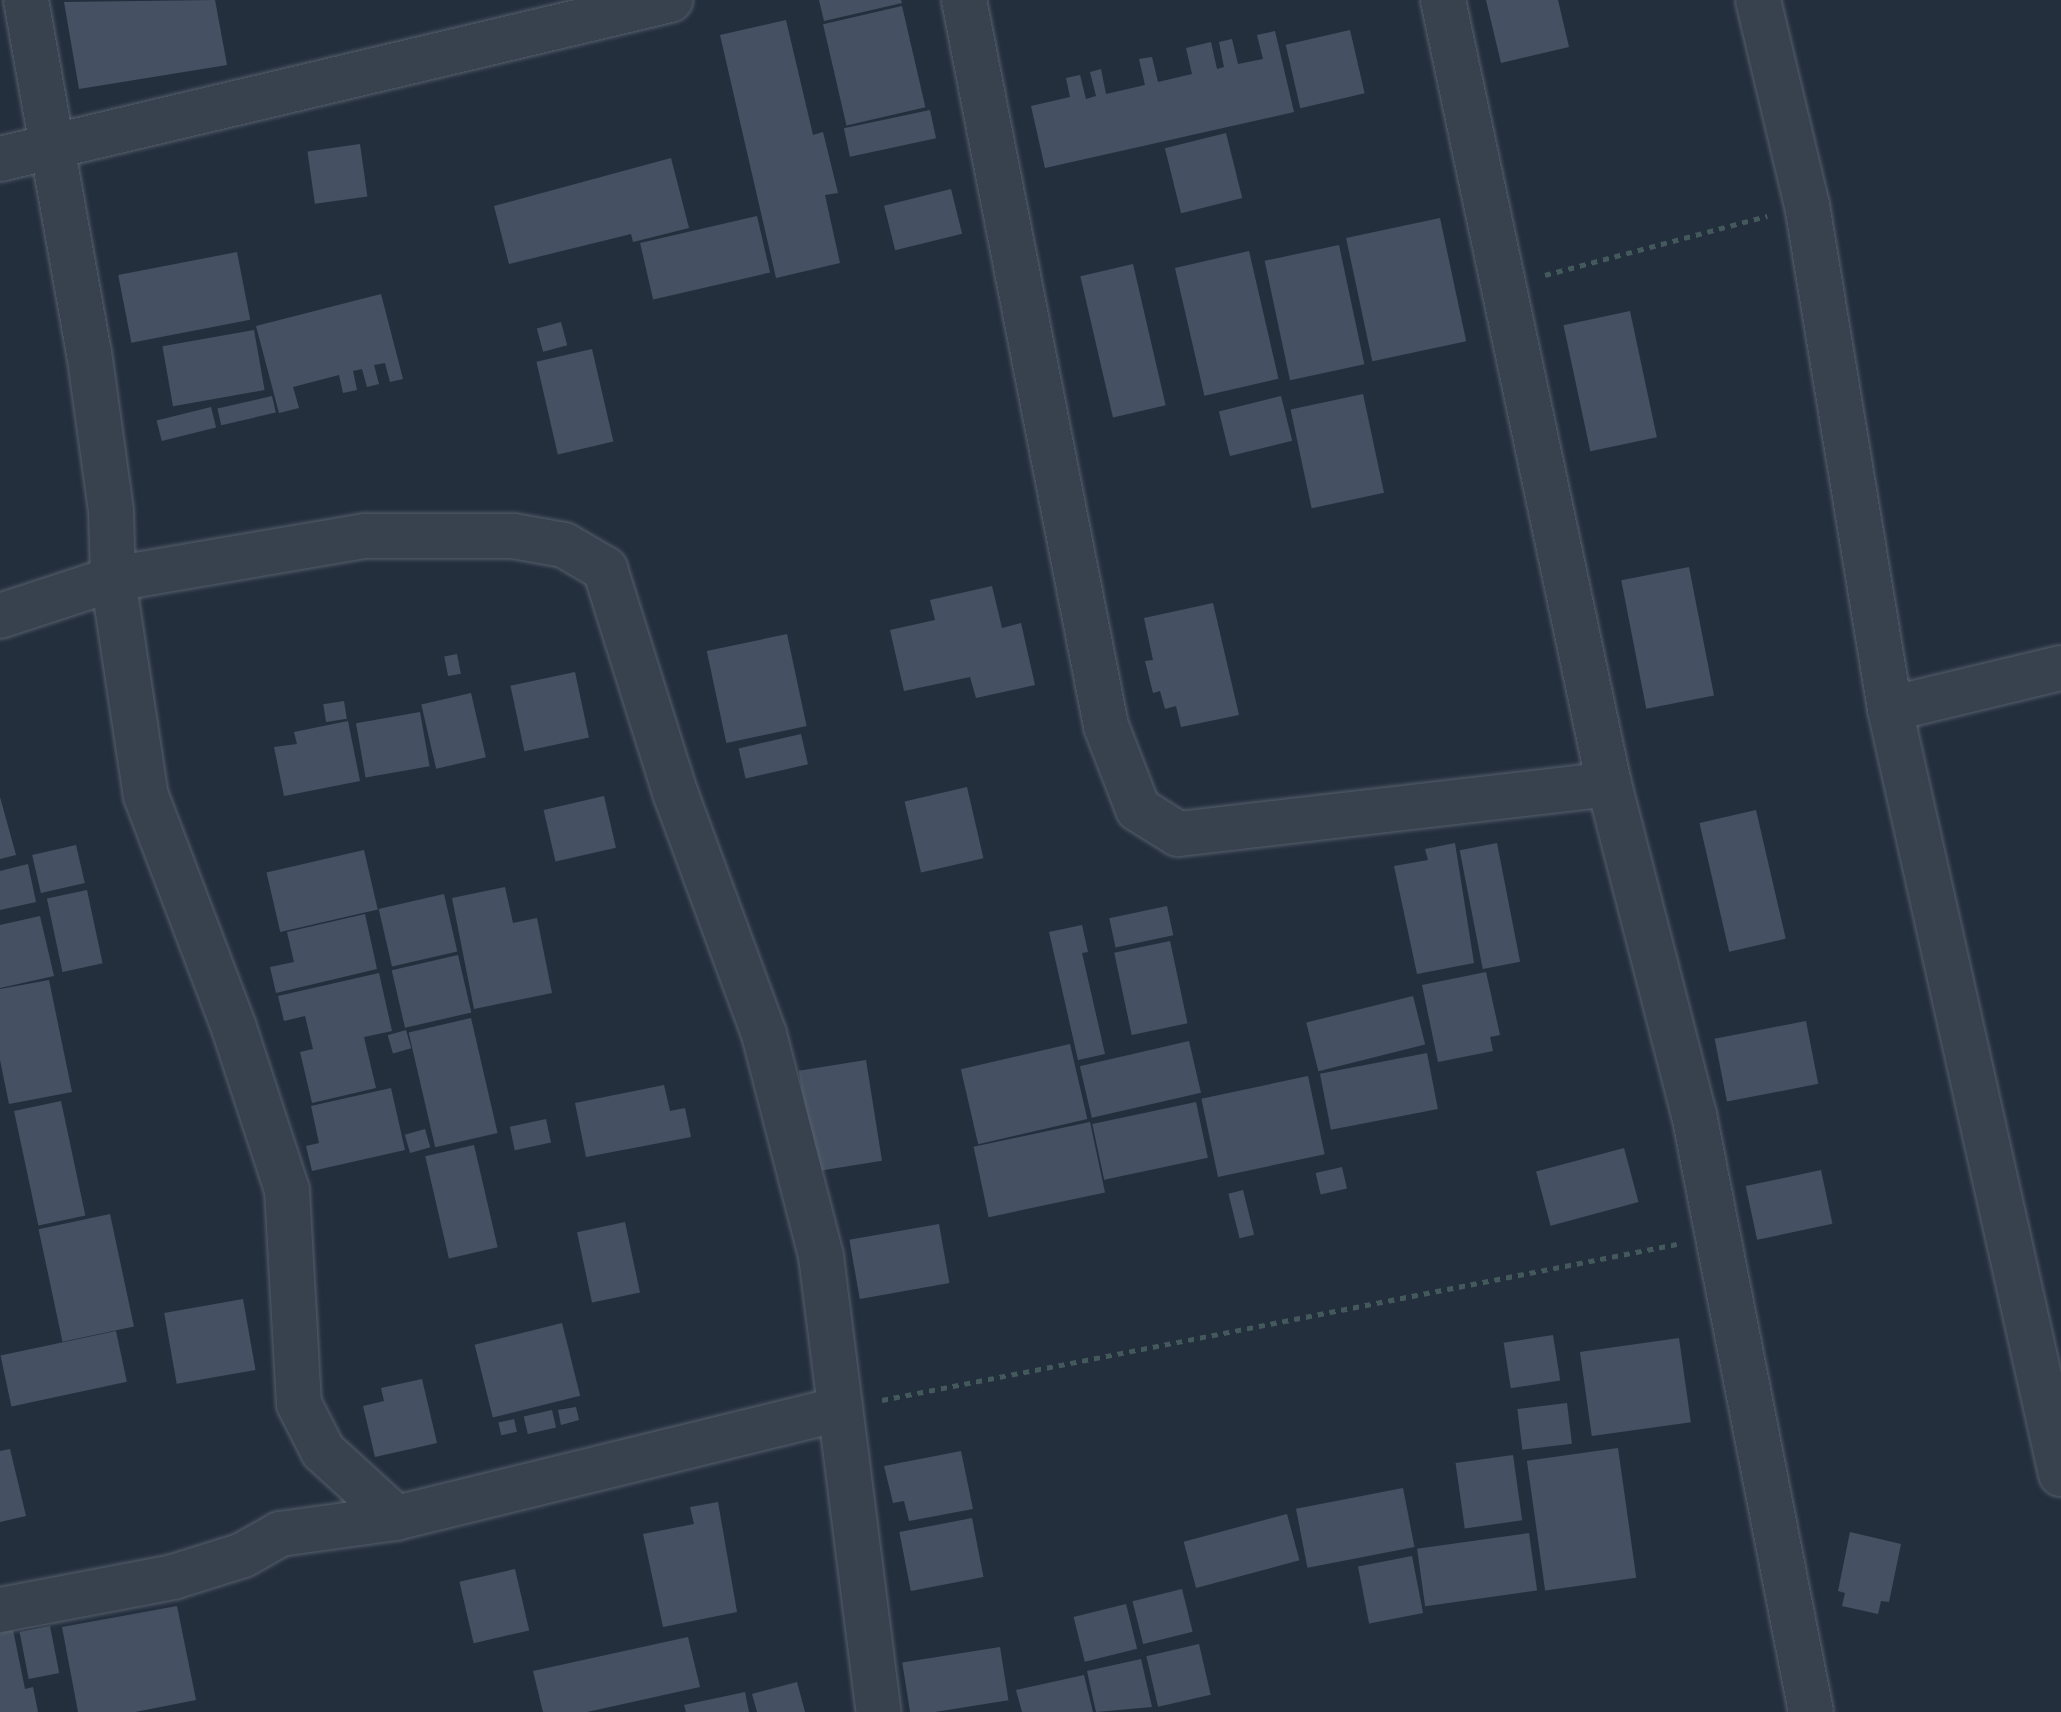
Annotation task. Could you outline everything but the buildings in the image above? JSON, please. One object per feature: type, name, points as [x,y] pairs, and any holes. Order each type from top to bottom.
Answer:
[{"type":"street","points":[[26,0],[93,381],[111,511],[113,579],[146,796],[234,1028],[287,1190],[299,1404],[323,1451],[396,1518]]},
{"type":"street","points":[[0,159],[670,0]]},
{"type":"street","points":[[964,0],[1106,726],[1138,809],[1178,834],[1609,784]]},
{"type":"street","points":[[1443,0],[1609,784],[1694,1114],[1811,1712]]},
{"type":"street","points":[[1758,0],[1807,205],[1890,709],[2061,1474]]},
{"type":"street","points":[[0,616],[113,579],[365,536],[513,536],[564,545],[605,569],[676,795],[764,1034],[821,1256],[879,1712]]},
{"type":"street","points":[[1890,709],[2061,668]]},
{"type":"street","points":[[0,1610],[173,1577],[243,1555],[280,1534],[396,1518],[840,1409]]},
{"type":"path","points":[[1504,285],[1807,205]]},
{"type":"path","points":[[840,1409],[1717,1236]]}]
